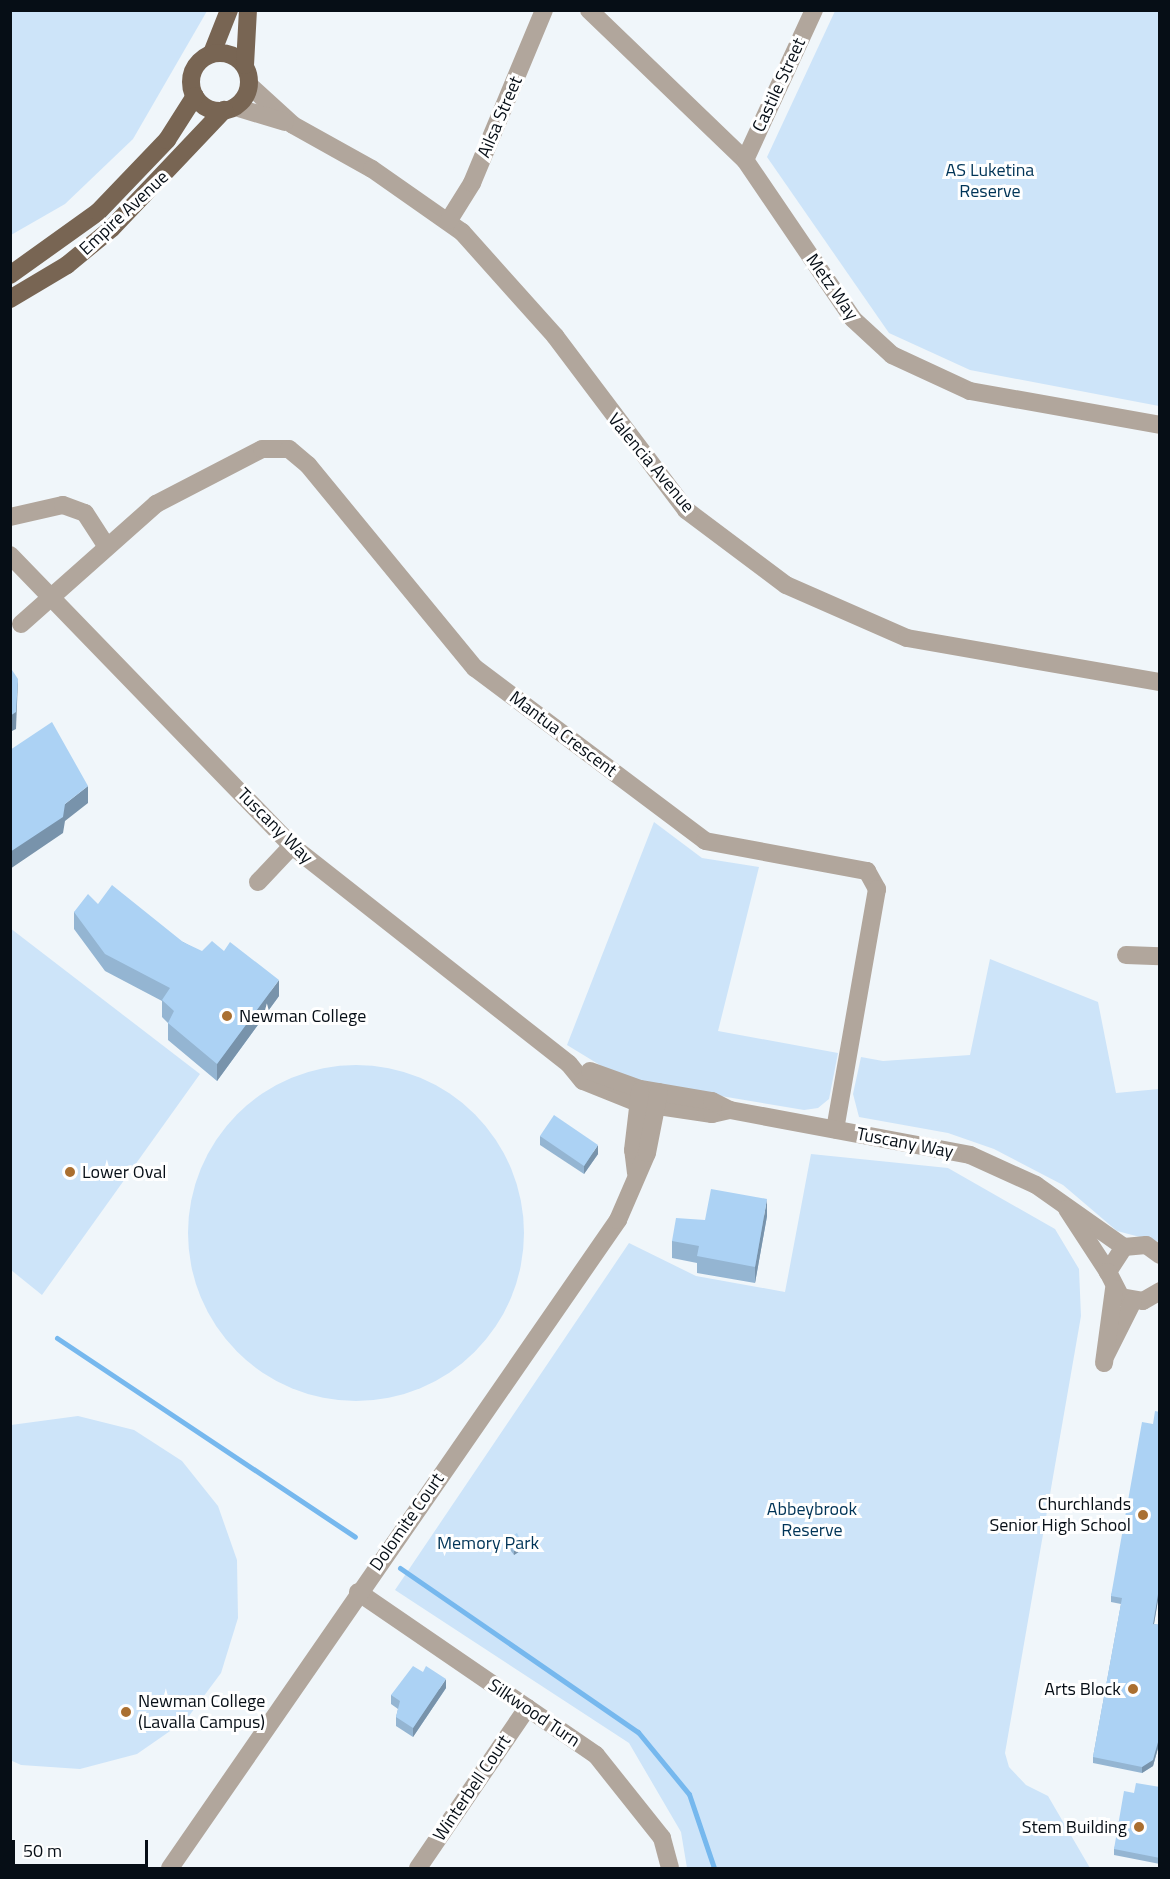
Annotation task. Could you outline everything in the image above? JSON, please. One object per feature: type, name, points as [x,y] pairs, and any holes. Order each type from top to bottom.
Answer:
[{"type":"main road","points":[[229,10],[212,53],[194,70],[195,96],[208,108],[230,109],[249,85],[244,65],[248,10]]},
{"type":"main road","points":[[212,53],[236,56],[244,65]]},
{"type":"main road","name":"Empire Avenue","points":[[10,275],[98,212],[167,140],[195,96]]},
{"type":"main road","name":"Empire Avenue","points":[[10,299],[68,265],[112,228],[230,109]]},
{"type":"street","name":"Ailsa Street","points":[[449,220],[472,183],[544,10]]},
{"type":"street","name":"Metz Way","points":[[589,10],[745,159],[853,319],[891,355],[970,391],[1160,425]]},
{"type":"street","name":"Castile Street","points":[[745,159],[814,10]]},
{"type":"street","name":"Valencia Avenue","points":[[249,85],[293,124],[449,220],[555,336],[686,510],[786,585],[907,638],[1160,682]]},
{"type":"street","name":"Valencia Avenue","points":[[230,109],[293,124]]},
{"type":"street","name":"Mantua Crescent","points":[[21,624],[49,594],[105,543],[177,493],[262,449],[289,449],[308,465],[475,668],[705,841],[867,871],[877,889],[835,1129]]},
{"type":"street","points":[[10,517],[63,505],[85,513],[105,543]]},
{"type":"street","name":"Tuscany Way","points":[[10,555],[292,846],[569,1064],[583,1081],[658,1099],[712,1101],[730,1110],[970,1155],[1036,1185],[1124,1247]]},
{"type":"street","points":[[258,882],[292,846]]},
{"type":"street","points":[[1126,955],[1160,956]]},
{"type":"street","name":"Dolomite Court","points":[[636,1173],[639,1096]]},
{"type":"street","name":"Dolomite Court","points":[[170,1869],[358,1592],[618,1220],[636,1173],[647,1153],[658,1099]]},
{"type":"street","name":"Tuscany Way","points":[[1067,1209],[1111,1281]]},
{"type":"street","points":[[1159,1292],[1133,1301],[1105,1359],[1111,1281],[1124,1247],[1146,1245],[1160,1255]]},
{"type":"street","points":[[1111,1281],[1133,1301]]},
{"type":"street","name":"Silkwood Turn","points":[[358,1592],[596,1755],[621,1779],[662,1838],[670,1869]]},
{"type":"street","name":"Winterbell Court","points":[[418,1869],[527,1708]]},
{"type":"green space","points":[[11,10],[207,11],[133,139],[65,204],[11,235]]},
{"type":"green space","name":"AS Luketina Reserve","points":[[835,11],[1159,11],[1159,406],[970,370],[889,333],[767,157]]},
{"type":"green space","points":[[654,822],[702,858],[759,867],[718,1031],[838,1053],[829,1099],[818,1108],[804,1110],[655,1085],[608,1070],[567,1045]]},
{"type":"green space","name":"Lower Oval","points":[[10,928],[200,1074],[42,1295],[11,1270]]},
{"type":"green space","points":[[990,959],[1098,1002],[1116,1093],[1159,1089],[1159,1242],[1117,1231],[1063,1185],[994,1149],[948,1133],[859,1117],[853,1094],[861,1057],[883,1061],[970,1055]]},
{"type":"green space","points":[[356,1065],[389,1068],[420,1078],[449,1093],[475,1114],[496,1140],[511,1169],[521,1200],[524,1233],[521,1266],[511,1297],[496,1326],[475,1352],[449,1373],[420,1388],[389,1398],[356,1401],[323,1398],[292,1388],[263,1373],[237,1352],[216,1326],[201,1297],[191,1266],[188,1233],[191,1200],[201,1169],[216,1140],[237,1114],[263,1093],[292,1078],[323,1068]]},
{"type":"green space","name":"Abbeybrook Reserve","points":[[811,1154],[948,1168],[1055,1229],[1079,1269],[1081,1316],[1005,1753],[1009,1767],[1026,1785],[1048,1796],[1090,1868],[687,1868],[681,1832],[629,1743],[395,1590],[629,1243],[696,1276],[785,1292]]},
{"type":"green space","name":"Newman College (Lavalla Campus)","points":[[78,1416],[134,1430],[182,1461],[218,1506],[237,1560],[238,1618],[221,1673],[186,1720],[137,1754],[80,1769],[21,1765],[10,1760],[11,1425]]},
{"type":"building","points":[[10,667],[18,679],[16,712],[10,716]]},
{"type":"building","points":[[52,722],[88,786],[65,804],[63,817],[10,852],[10,750]]},
{"type":"building","points":[[112,885],[183,942],[202,951],[212,941],[224,951],[230,942],[279,980],[217,1064],[168,1023],[174,1011],[162,1000],[170,988],[105,954],[74,912],[88,894],[98,904]]},
{"type":"building","points":[[554,1115],[598,1145],[584,1166],[540,1136]]},
{"type":"building","points":[[711,1189],[767,1199],[755,1267],[697,1256],[699,1246],[672,1241],[676,1218],[705,1220]]},
{"type":"building","points":[[1155,1411],[1160,1412],[1160,1594],[1158,1594],[1153,1624],[1160,1625],[1160,1735],[1153,1760],[1142,1767],[1093,1757],[1122,1598],[1111,1596],[1142,1422],[1153,1424]]},
{"type":"building","points":[[517,1533],[523,1545],[514,1551],[506,1540]]},
{"type":"building","points":[[413,1666],[423,1672],[426,1666],[446,1679],[413,1728],[396,1717],[400,1701],[391,1695]]},
{"type":"building","name":"Stem Building","points":[[1136,1783],[1160,1787],[1160,1858],[1114,1849],[1124,1791],[1134,1793]]},
{"type":"waterway","points":[[57,1338],[355,1537]]},
{"type":"waterway","points":[[400,1568],[638,1732],[689,1794],[714,1868]]},
{"type":"place","name":"Newman College","points":[[227,1016]]},
{"type":"place","name":"Lower Oval","points":[[70,1172]]},
{"type":"place","name":"Churchlands Senior High School","points":[[1143,1515]]},
{"type":"place","name":"Arts Block","points":[[1133,1689]]},
{"type":"place","name":"Newman College (Lavalla Campus)","points":[[126,1712]]},
{"type":"place","name":"Stem Building","points":[[1139,1827]]},
{"type":"park label","name":"Memory Park","points":[[488,1543]]}]
